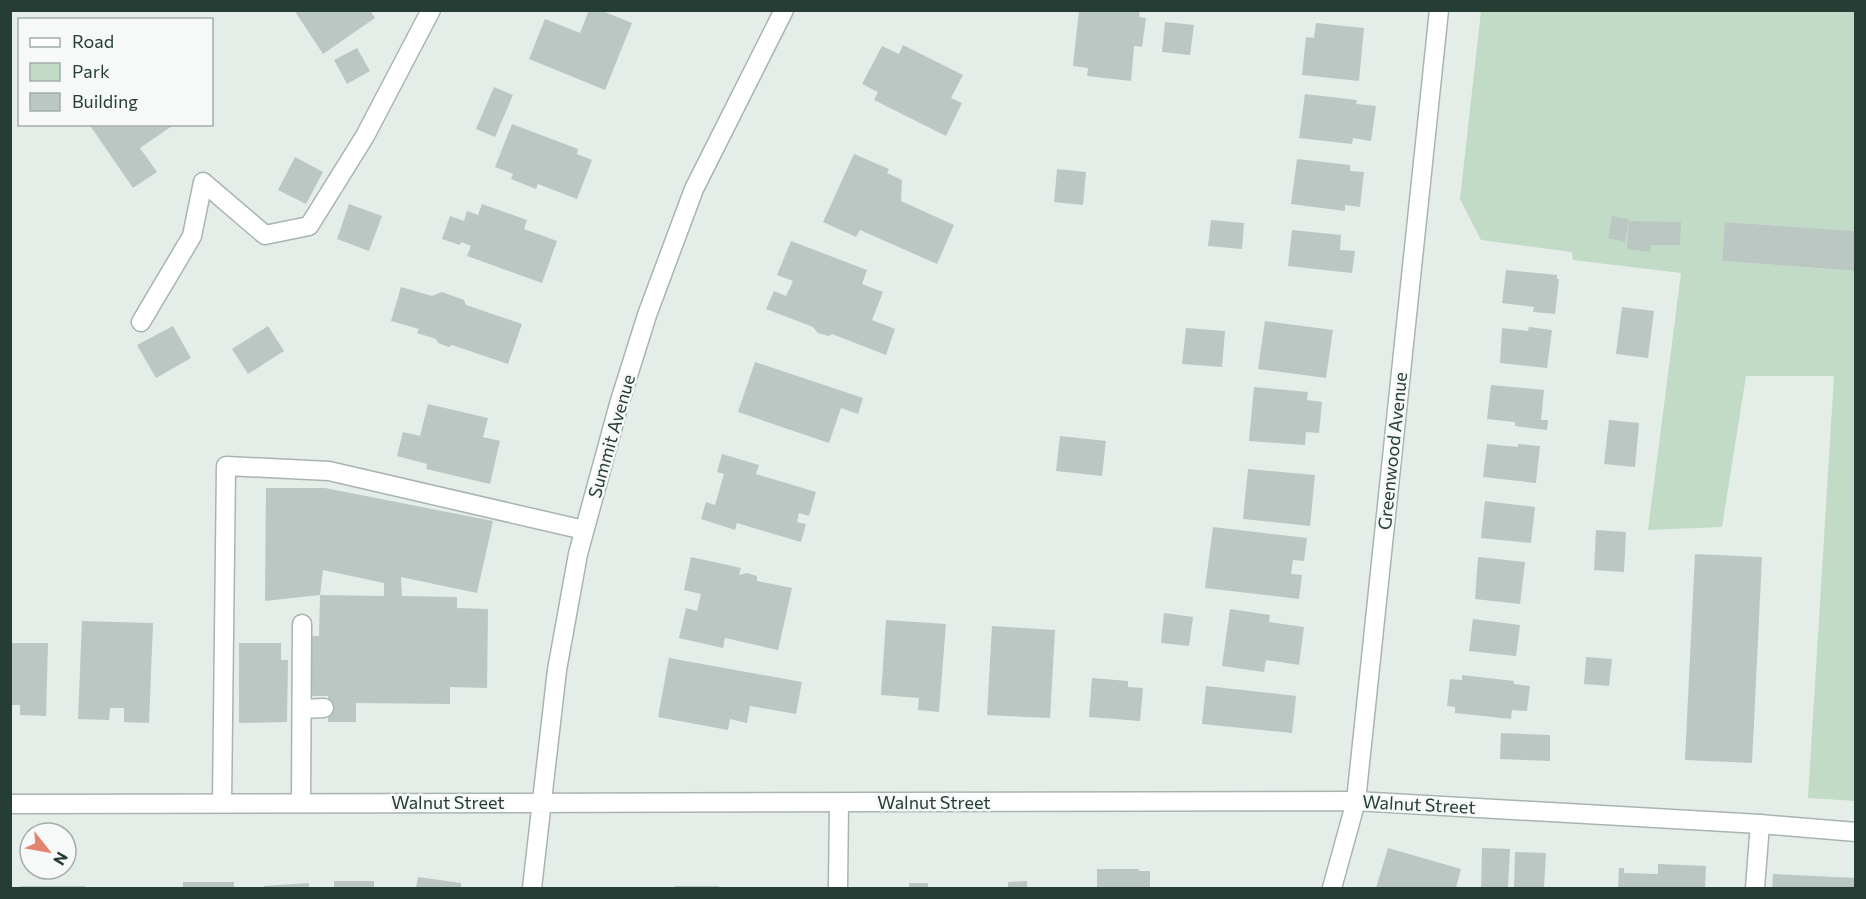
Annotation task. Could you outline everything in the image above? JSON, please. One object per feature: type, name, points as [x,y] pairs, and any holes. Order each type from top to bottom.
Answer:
[{"type":"street","points":[[141,322],[192,236],[203,182],[265,236],[309,226],[365,136],[431,10]]},
{"type":"street","name":"Summit Avenue","points":[[532,888],[557,670],[578,554],[619,404],[647,315],[694,189],[784,10]]},
{"type":"street","name":"Greenwood Avenue","points":[[1335,887],[1356,801],[1439,10]]},
{"type":"street","points":[[222,803],[226,466],[329,471],[584,530]]},
{"type":"street","points":[[301,803],[302,624]]},
{"type":"street","points":[[302,709],[324,708]]},
{"type":"street","name":"Walnut Street","points":[[10,804],[541,801],[839,803],[1356,801],[1760,824],[1856,832]]},
{"type":"street","points":[[838,888],[839,803]]},
{"type":"street","points":[[1755,888],[1760,824]]},
{"type":"green space","points":[[1481,11],[1855,11],[1855,231],[1726,222],[1722,261],[1855,271],[1855,801],[1808,798],[1834,376],[1746,376],[1722,527],[1648,530],[1681,273],[1573,260],[1572,252],[1481,240],[1460,199]]},
{"type":"building","points":[[294,10],[370,10],[375,18],[323,54]]},
{"type":"building","points":[[589,10],[600,10],[632,23],[605,90],[529,59],[545,19],[580,33]]},
{"type":"building","points":[[1079,10],[1140,10],[1139,17],[1146,18],[1142,47],[1134,46],[1131,81],[1087,76],[1088,68],[1073,66]]},
{"type":"building","points":[[1165,22],[1194,25],[1190,55],[1162,52]]},
{"type":"building","points":[[1316,23],[1364,28],[1359,81],[1302,75],[1306,37],[1314,38]]},
{"type":"building","points":[[903,45],[963,75],[951,98],[962,103],[946,136],[874,100],[878,92],[862,84],[882,46],[899,54]]},
{"type":"building","points":[[357,48],[370,71],[347,84],[334,60]]},
{"type":"building","points":[[494,87],[513,95],[495,137],[476,129]]},
{"type":"building","points":[[1305,94],[1357,100],[1356,104],[1376,106],[1371,141],[1353,138],[1352,144],[1299,138]]},
{"type":"building","points":[[512,124],[578,149],[577,154],[592,160],[577,199],[538,184],[536,189],[511,179],[513,174],[495,167]]},
{"type":"building","points":[[90,126],[172,126],[140,148],[157,172],[133,188]]},
{"type":"building","points":[[854,154],[889,169],[887,173],[902,180],[901,201],[954,225],[937,264],[860,230],[856,237],[823,222]]},
{"type":"building","points":[[295,157],[323,172],[306,204],[278,190]]},
{"type":"building","points":[[1297,159],[1350,165],[1350,171],[1364,172],[1360,207],[1345,205],[1345,211],[1291,204]]},
{"type":"building","points":[[1057,169],[1086,172],[1083,205],[1054,202]]},
{"type":"building","points":[[349,204],[382,216],[369,251],[337,239]]},
{"type":"building","points":[[482,204],[527,220],[524,229],[557,241],[542,283],[467,256],[471,246],[442,239],[450,216],[464,221],[467,211],[478,215]]},
{"type":"building","points":[[1612,216],[1629,219],[1625,242],[1608,238]]},
{"type":"building","points":[[1211,220],[1244,223],[1242,249],[1208,246]]},
{"type":"building","points":[[1629,221],[1681,222],[1680,245],[1651,245],[1650,252],[1627,249]]},
{"type":"building","points":[[1725,222],[1856,231],[1856,271],[1722,261]]},
{"type":"building","points":[[1292,230],[1341,235],[1340,250],[1355,251],[1352,273],[1288,266]]},
{"type":"building","points":[[791,241],[867,270],[862,284],[883,292],[872,320],[895,329],[886,355],[832,334],[829,336],[818,333],[813,327],[766,309],[774,291],[786,296],[793,281],[777,275]]},
{"type":"building","points":[[1506,270],[1557,275],[1559,279],[1555,314],[1533,312],[1534,307],[1502,303]]},
{"type":"building","points":[[401,287],[432,296],[442,292],[464,300],[466,305],[522,324],[508,364],[452,345],[449,347],[438,343],[436,339],[417,333],[419,329],[391,321]]},
{"type":"building","points":[[1622,307],[1654,311],[1648,358],[1616,354]]},
{"type":"building","points":[[1265,321],[1333,330],[1326,378],[1258,369]]},
{"type":"building","points":[[173,326],[191,358],[156,378],[137,345]]},
{"type":"building","points":[[268,326],[284,351],[248,374],[232,349]]},
{"type":"building","points":[[1529,327],[1552,330],[1547,368],[1500,363],[1502,328],[1528,331]]},
{"type":"building","points":[[1186,328],[1225,331],[1222,367],[1182,364]]},
{"type":"building","points":[[755,362],[863,398],[858,414],[841,408],[829,443],[738,412]]},
{"type":"building","points":[[1491,385],[1544,390],[1541,420],[1548,420],[1547,430],[1515,426],[1515,422],[1487,419]]},
{"type":"building","points":[[1254,387],[1308,392],[1307,400],[1322,402],[1319,433],[1306,432],[1305,445],[1249,441]]},
{"type":"building","points":[[428,404],[488,418],[483,437],[500,441],[490,484],[426,469],[427,464],[397,456],[403,432],[420,436]]},
{"type":"building","points":[[1609,420],[1639,423],[1635,467],[1604,464]]},
{"type":"building","points":[[1060,436],[1106,441],[1102,476],[1056,471]]},
{"type":"building","points":[[1487,444],[1518,447],[1518,444],[1540,446],[1536,483],[1483,477]]},
{"type":"building","points":[[722,454],[759,465],[756,474],[816,492],[809,516],[799,513],[797,522],[806,524],[801,542],[737,523],[735,530],[701,519],[706,502],[715,505],[724,474],[717,472]]},
{"type":"building","points":[[1248,469],[1315,475],[1310,526],[1243,519]]},
{"type":"building","points":[[266,488],[325,488],[493,521],[477,593],[401,577],[402,596],[457,597],[457,608],[488,609],[487,688],[450,687],[450,704],[356,703],[356,722],[328,722],[328,696],[305,696],[307,636],[319,636],[320,595],[265,601]],"holes":[[[323,570],[384,583],[384,596],[320,595]]]},
{"type":"building","points":[[1485,501],[1535,507],[1531,543],[1481,538]]},
{"type":"building","points":[[1213,527],[1307,538],[1304,561],[1293,560],[1291,574],[1302,575],[1299,599],[1205,588]]},
{"type":"building","points":[[1596,530],[1626,532],[1624,572],[1594,570]]},
{"type":"building","points":[[1695,554],[1762,557],[1752,763],[1685,760]]},
{"type":"building","points":[[691,557],[741,568],[739,575],[747,573],[757,576],[757,581],[792,588],[778,650],[725,638],[723,648],[679,638],[686,608],[697,611],[701,594],[684,590]]},
{"type":"building","points":[[1478,557],[1525,562],[1520,604],[1475,599]]},
{"type":"building","points":[[1230,609],[1270,615],[1269,622],[1304,627],[1299,665],[1266,660],[1264,672],[1222,666]]},
{"type":"building","points":[[1164,613],[1193,617],[1189,646],[1161,643]]},
{"type":"building","points":[[1473,619],[1520,625],[1516,656],[1469,651]]},
{"type":"building","points":[[886,620],[946,624],[939,712],[918,710],[919,698],[881,695]]},
{"type":"building","points":[[82,621],[153,623],[149,723],[124,722],[124,708],[110,708],[109,720],[78,719]]},
{"type":"building","points":[[992,626],[1055,630],[1050,718],[987,715]]},
{"type":"building","points":[[10,643],[48,643],[46,716],[20,715],[20,705],[10,705]]},
{"type":"building","points":[[239,643],[281,643],[281,660],[288,660],[287,722],[239,723]]},
{"type":"building","points":[[1586,657],[1612,659],[1609,686],[1584,684]]},
{"type":"building","points":[[669,658],[802,682],[796,714],[750,706],[747,723],[730,719],[728,730],[658,717]]},
{"type":"building","points":[[1462,675],[1514,681],[1514,684],[1530,686],[1527,711],[1512,710],[1511,719],[1455,713],[1455,707],[1447,706],[1450,679],[1462,680]]},
{"type":"building","points":[[1092,678],[1128,681],[1128,687],[1143,688],[1140,721],[1089,717]]},
{"type":"building","points":[[1206,686],[1296,696],[1292,733],[1202,724]]},
{"type":"building","points":[[1501,733],[1550,735],[1550,761],[1500,759]]},
{"type":"building","points":[[1388,848],[1461,869],[1456,888],[1376,888]]},
{"type":"building","points":[[1482,848],[1510,849],[1508,888],[1481,888]]},
{"type":"building","points":[[1515,852],[1546,853],[1544,888],[1514,888]]},
{"type":"building","points":[[1658,864],[1706,866],[1705,888],[1618,888],[1619,868],[1624,868],[1624,873],[1658,874]]},
{"type":"building","points":[[1097,869],[1150,871],[1150,888],[1097,888]]},
{"type":"building","points":[[1773,874],[1856,878],[1856,888],[1772,888]]},
{"type":"building","points":[[418,877],[461,883],[461,888],[416,888]]},
{"type":"building","points":[[334,881],[374,881],[374,888],[334,888]]},
{"type":"building","points":[[1027,881],[1027,888],[1008,888],[1008,882]]},
{"type":"building","points":[[183,882],[234,882],[234,888],[183,888]]},
{"type":"building","points":[[309,883],[309,888],[264,888],[264,886]]},
{"type":"building","points":[[909,883],[928,883],[928,888],[909,888]]},
{"type":"building","points":[[20,886],[85,886],[85,888],[20,888]]},
{"type":"building","points":[[675,886],[719,886],[719,888],[675,888]]}]
